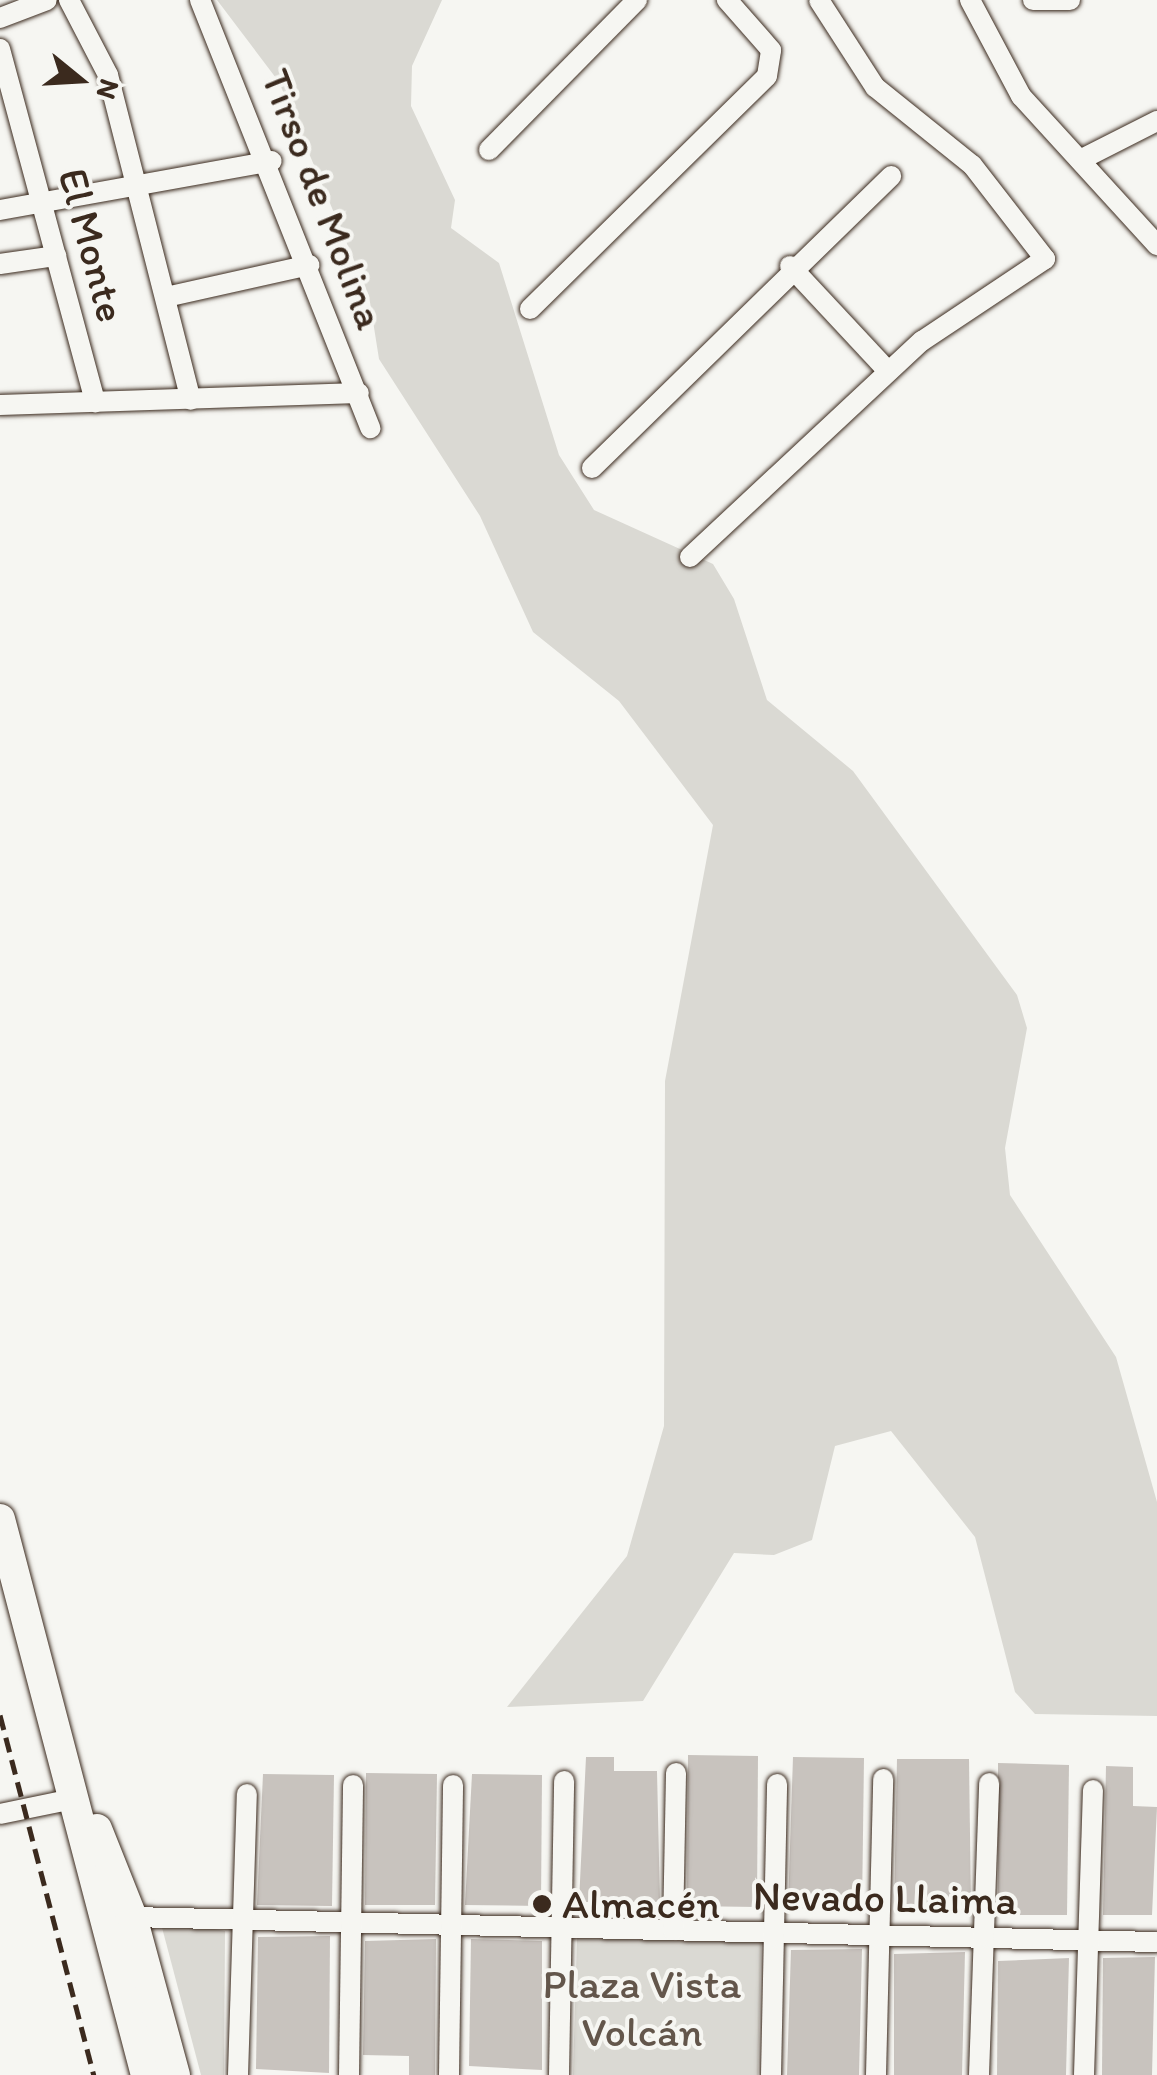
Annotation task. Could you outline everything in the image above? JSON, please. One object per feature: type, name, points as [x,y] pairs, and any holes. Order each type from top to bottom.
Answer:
[{"type":"main road","points":[[0,1518],[146,2075]]},
{"type":"main road","points":[[65,1769],[132,1918],[175,2075]]},
{"type":"main road","points":[[99,1898],[132,1918]]},
{"type":"street","points":[[0,18],[46,0]]},
{"type":"street","points":[[69,0],[108,76],[140,183],[192,400]]},
{"type":"street","name":"Tirso de Molina","points":[[200,0],[272,160],[370,428]]},
{"type":"street","points":[[490,150],[637,0]]},
{"type":"street","points":[[530,309],[767,76],[768,44],[726,0]]},
{"type":"street","points":[[690,557],[888,371],[1045,259],[972,165],[875,87],[819,0]]},
{"type":"street","points":[[970,0],[1006,76],[1157,245]]},
{"type":"street","points":[[1033,0],[1070,0]]},
{"type":"street","name":"El Monte","points":[[0,49],[95,402]]},
{"type":"street","points":[[1080,160],[1157,121]]},
{"type":"street","points":[[0,210],[272,160]]},
{"type":"street","points":[[592,468],[790,266],[891,176]]},
{"type":"street","points":[[0,264],[56,256]]},
{"type":"street","points":[[166,297],[308,265]]},
{"type":"street","points":[[790,266],[888,371]]},
{"type":"street","points":[[0,405],[358,394]]},
{"type":"street","points":[[673,1930],[676,1773]]},
{"type":"street","points":[[876,2075],[884,1779]]},
{"type":"street","points":[[559,2075],[564,1780]]},
{"type":"street","points":[[979,2075],[989,1783]]},
{"type":"street","points":[[772,2075],[777,1784]]},
{"type":"street","points":[[349,2075],[353,1785]]},
{"type":"street","points":[[450,2075],[454,1786]]},
{"type":"street","points":[[1084,2075],[1093,1790]]},
{"type":"street","points":[[238,2075],[248,1794]]},
{"type":"street","points":[[0,1814],[73,1799]]},
{"type":"street","name":"Nevado Llaima","points":[[132,1918],[1157,1942]]},
{"type":"green space","points":[[217,0],[442,0],[412,66],[411,106],[455,200],[451,228],[499,263],[559,455],[594,510],[713,564],[734,599],[767,700],[853,771],[1017,995],[1027,1028],[1005,1148],[1010,1195],[1116,1357],[1157,1502],[1157,1716],[1035,1714],[1015,1692],[975,1537],[891,1431],[835,1446],[812,1540],[774,1555],[734,1553],[643,1701],[507,1707],[627,1556],[664,1426],[665,1081],[713,825],[619,701],[533,632],[480,516],[379,359],[369,296],[279,82]]},
{"type":"green space","points":[[160,1920],[225,1931],[224,2075],[201,2075]]},
{"type":"green space","name":"Plaza Vista Volcán","points":[[577,1938],[761,1942],[758,2075],[573,2075]]},
{"type":"building","points":[[688,1755],[758,1756],[757,1907],[687,1906]]},
{"type":"building","points":[[586,1757],[614,1757],[614,1771],[657,1771],[660,1902],[579,1902]]},
{"type":"building","points":[[793,1757],[864,1758],[862,1909],[788,1908]]},
{"type":"building","points":[[897,1759],[969,1759],[971,1910],[894,1910]]},
{"type":"building","points":[[998,1763],[1069,1765],[1067,1915],[998,1915]]},
{"type":"building","points":[[1106,1766],[1133,1767],[1133,1806],[1157,1807],[1152,1915],[1103,1915]]},
{"type":"building","points":[[366,1773],[437,1774],[435,1905],[365,1905]]},
{"type":"building","points":[[263,1774],[334,1775],[332,1906],[257,1905]]},
{"type":"building","points":[[472,1774],[542,1775],[541,1906],[465,1905]]},
{"type":"building","points":[[330,1936],[329,2073],[256,2069],[258,1937]]},
{"type":"building","points":[[436,1939],[435,2075],[409,2075],[409,2056],[363,2055],[365,1941]]},
{"type":"building","points":[[471,1939],[542,1941],[542,2070],[469,2066]]},
{"type":"building","points":[[862,1949],[859,2075],[787,2075],[791,1950]]},
{"type":"building","points":[[965,1952],[962,2075],[894,2075],[894,1954]]},
{"type":"building","points":[[1155,1957],[1152,2075],[1102,2075],[1103,1958]]},
{"type":"building","points":[[1069,1958],[1066,2075],[997,2075],[998,1961]]},
{"type":"railway","points":[[0,1715],[94,2075]]},
{"type":"place","name":"Almacén","points":[[542,1904]]}]
